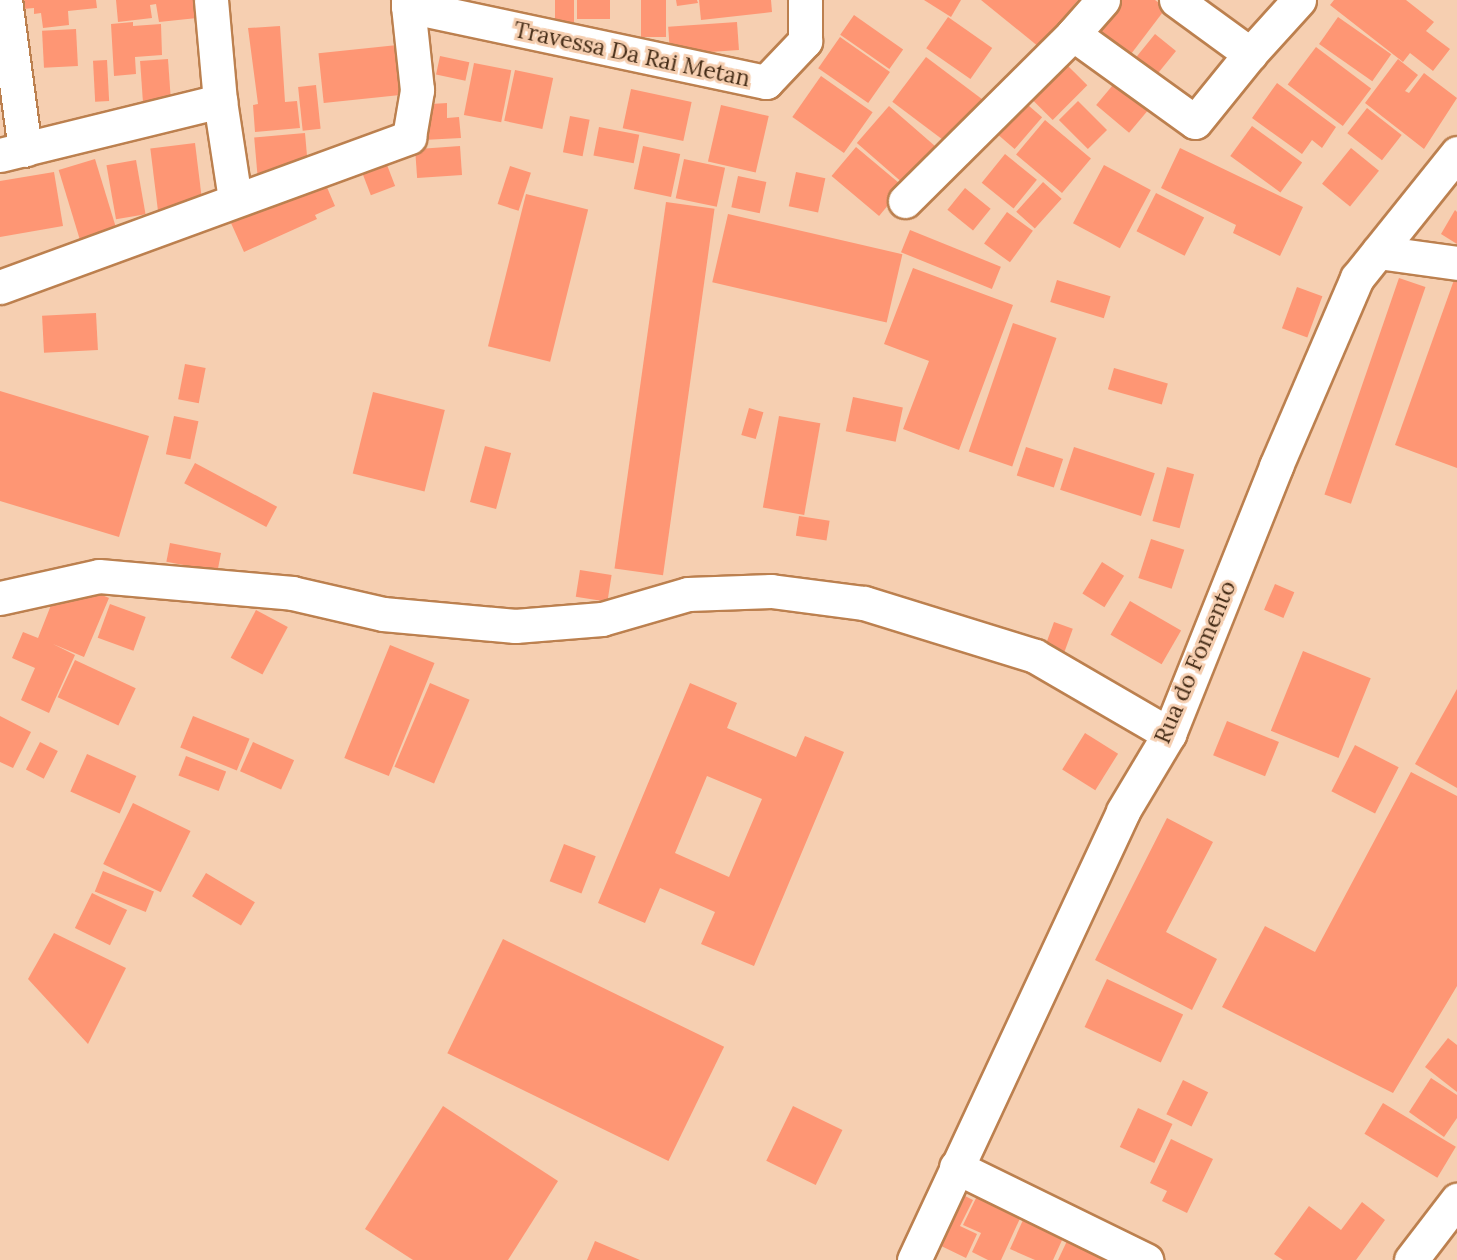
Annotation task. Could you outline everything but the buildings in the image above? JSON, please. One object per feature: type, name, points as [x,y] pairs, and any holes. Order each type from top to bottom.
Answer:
[{"type":"street","points":[[5,0],[4,36],[12,152],[220,101]]},
{"type":"street","points":[[211,0],[220,101],[235,199]]},
{"type":"street","name":"Travessa Da Rai Metan","points":[[408,3],[766,82],[806,41],[805,0]]},
{"type":"street","points":[[905,201],[1073,34],[1103,0]]},
{"type":"street","points":[[1176,0],[1250,54]]},
{"type":"street","points":[[1073,34],[1195,122],[1250,54],[1299,0]]},
{"type":"street","points":[[0,287],[409,137],[416,90],[408,3]]},
{"type":"street","name":"Rua do Fomento","points":[[914,1260],[1123,811],[1168,734],[1276,467],[1357,278],[1457,153]]},
{"type":"street","points":[[1378,252],[1457,262]]},
{"type":"street","points":[[0,598],[99,576],[292,593],[383,614],[516,626],[602,619],[688,594],[771,591],[864,603],[1035,656],[1168,734]]},
{"type":"street","points":[[956,1167],[1145,1260]]},
{"type":"street","points":[[1410,1260],[1457,1200]]}]
